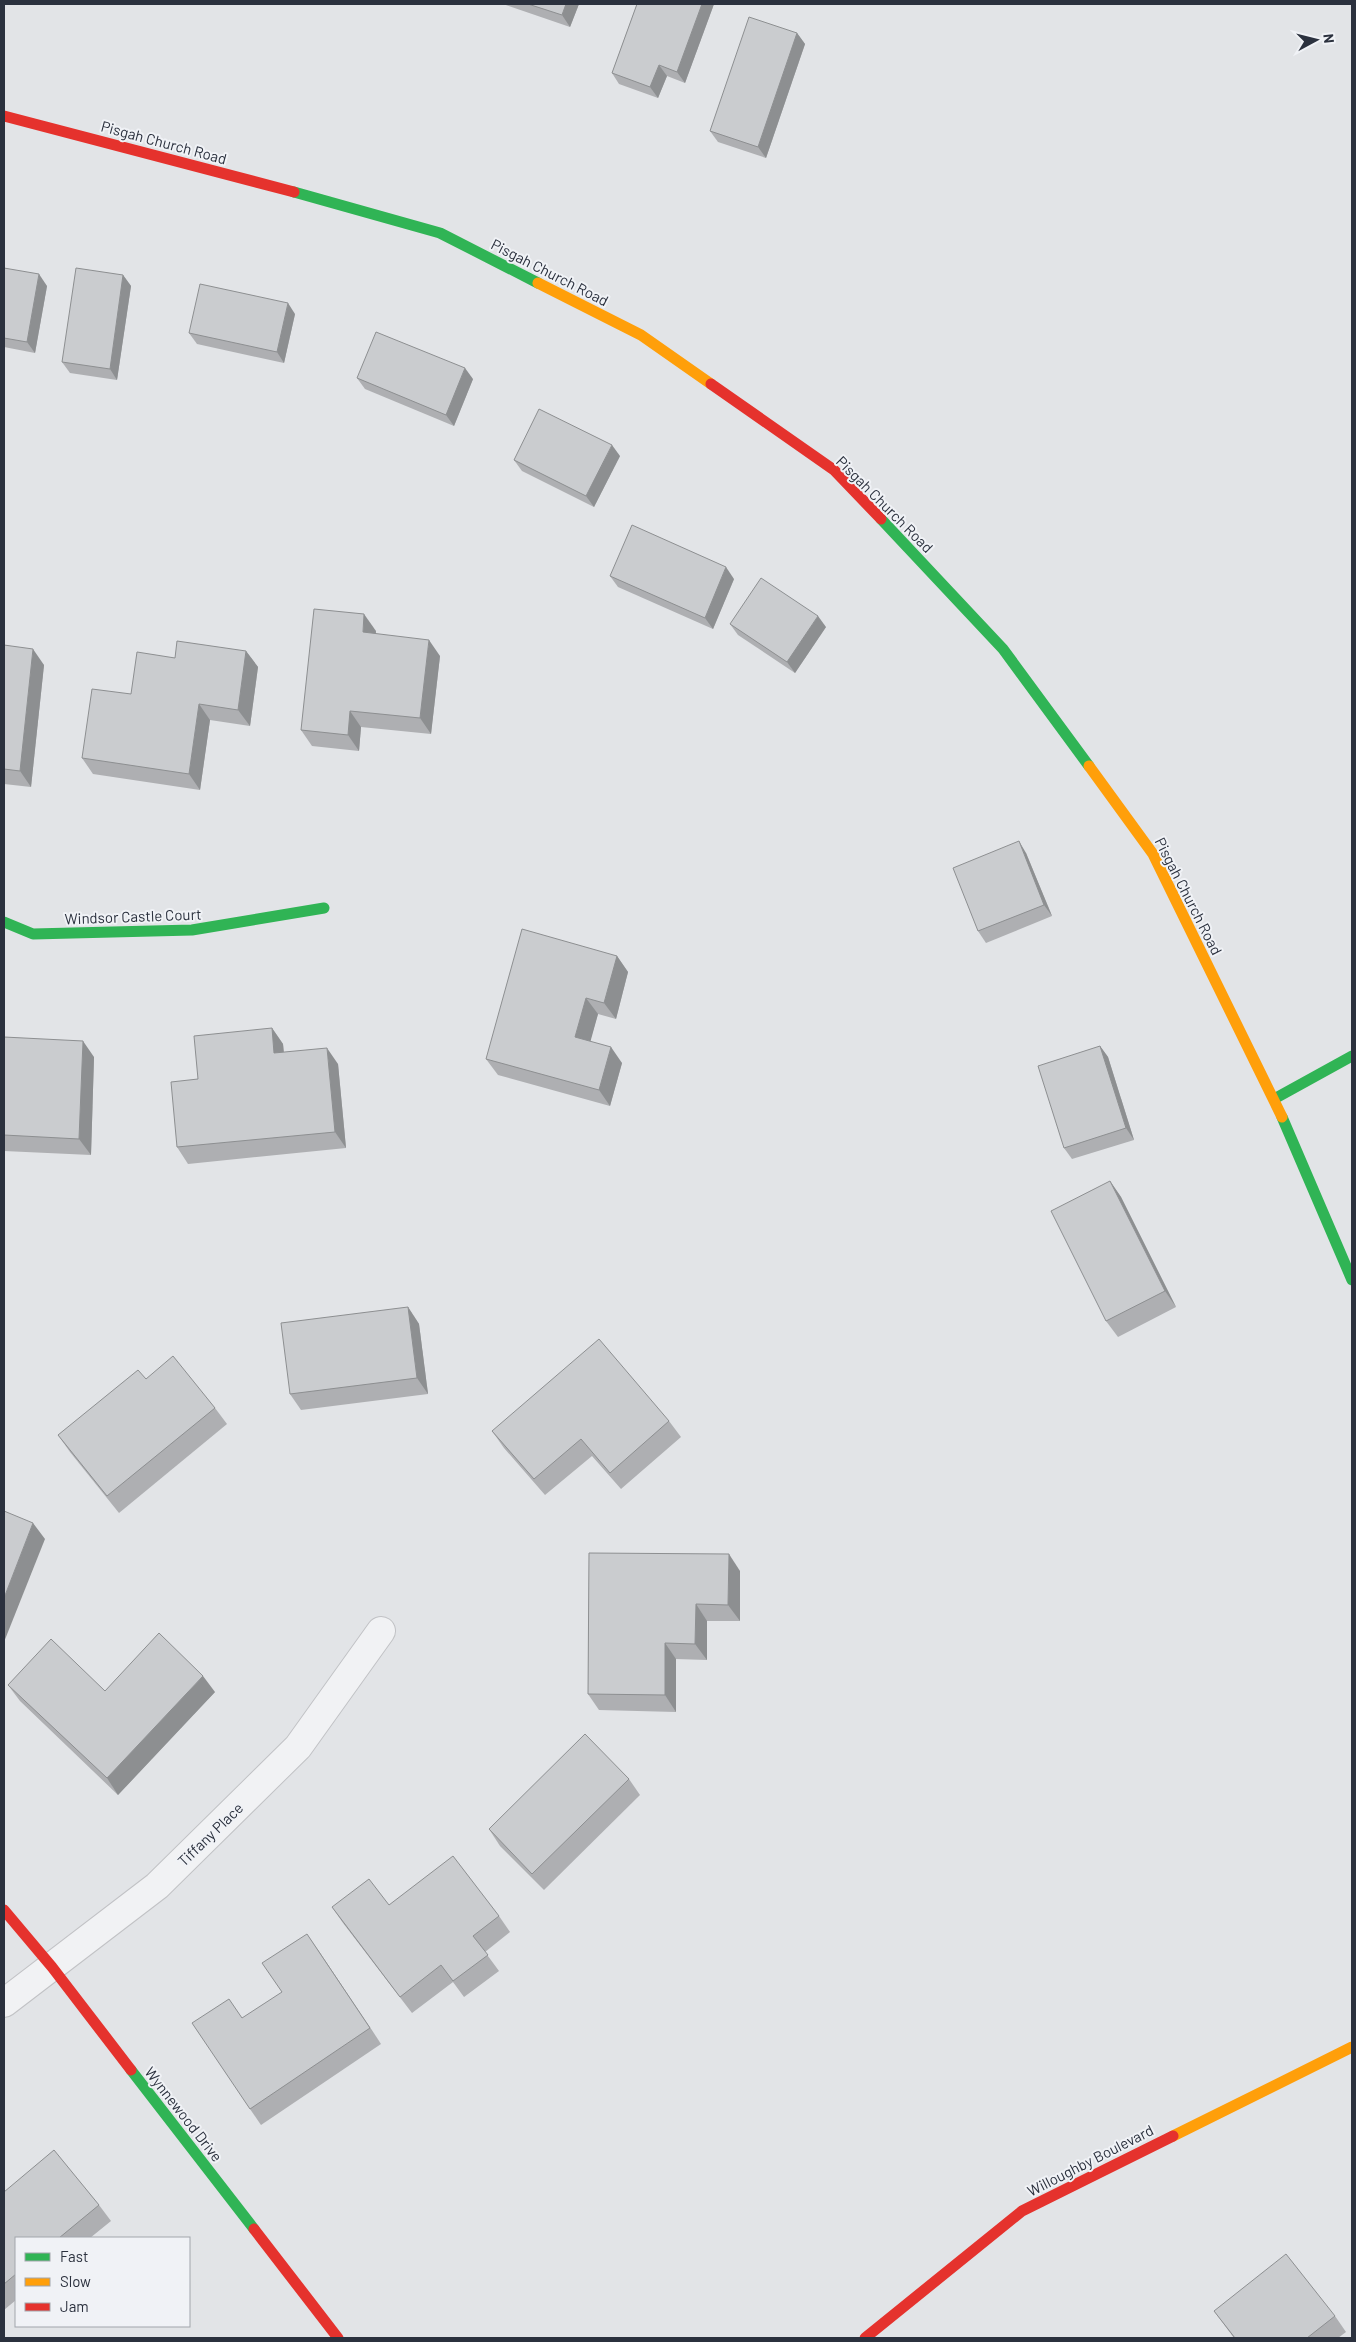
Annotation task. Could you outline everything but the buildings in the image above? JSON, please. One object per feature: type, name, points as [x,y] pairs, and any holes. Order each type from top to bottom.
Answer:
[{"type":"main road","name":"Pisgah Church Road","points":[[4,116],[216,171],[440,233],[641,335],[834,470],[1004,649],[1153,854],[1274,1099],[1352,1280]]},
{"type":"main road","name":"Windsor Castle Court","points":[[4,922],[32,934],[192,930],[324,908]]},
{"type":"main road","points":[[1274,1099],[1352,1056]]},
{"type":"main road","name":"Wynnewood Drive","points":[[4,1910],[52,1967],[338,2338]]},
{"type":"main road","name":"Willoughby Boulevard","points":[[865,2338],[1022,2211],[1352,2047]]},
{"type":"street","name":"Tiffany Place","points":[[4,2003],[157,1886],[298,1747],[381,1631]]},
{"type":"traffic: fast","points":[[294,192],[440,233],[538,283]]},
{"type":"traffic: fast","points":[[881,519],[1003,649],[1089,766]]},
{"type":"traffic: fast","points":[[4,922],[33,934],[192,930],[324,908]]},
{"type":"traffic: fast","points":[[1274,1099],[1352,1056]]},
{"type":"traffic: fast","points":[[1282,1117],[1352,1280]]},
{"type":"traffic: fast","points":[[131,2070],[254,2229]]},
{"type":"traffic: slow","points":[[538,283],[641,335],[711,384]]},
{"type":"traffic: slow","points":[[1089,766],[1153,854],[1282,1117]]},
{"type":"traffic: slow","points":[[1173,2136],[1352,2047]]},
{"type":"traffic: jam","points":[[4,116],[294,192]]},
{"type":"traffic: jam","points":[[711,384],[834,470],[881,519]]},
{"type":"traffic: jam","points":[[4,1910],[52,1967],[131,2070]]},
{"type":"traffic: jam","points":[[865,2338],[1022,2211],[1173,2136]]},
{"type":"traffic: jam","points":[[254,2229],[338,2338]]}]
